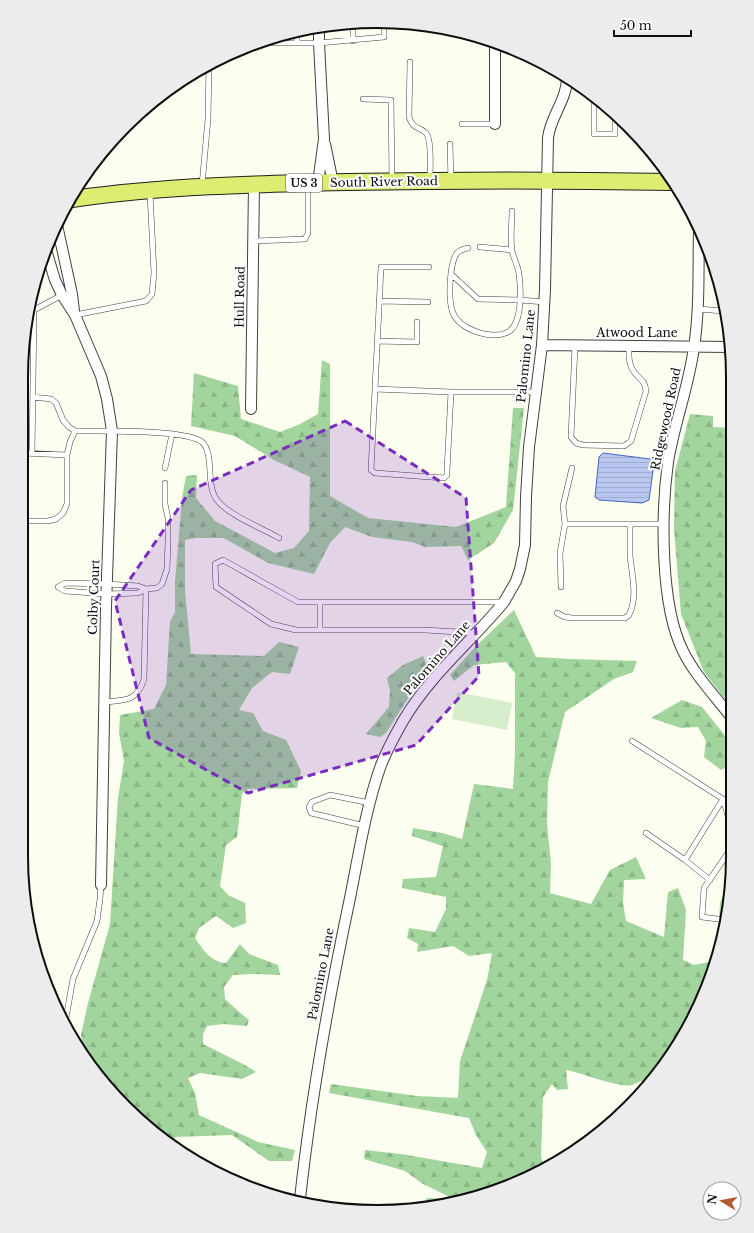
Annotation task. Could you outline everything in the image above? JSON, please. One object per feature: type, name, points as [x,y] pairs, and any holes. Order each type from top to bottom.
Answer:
[{"type":"main road","name":"South River Road","points":[[77,198],[109,193],[202,186],[254,184],[548,180],[666,182]]},
{"type":"street","points":[[319,33],[324,139],[319,183]]},
{"type":"street","points":[[495,49],[495,124]]},
{"type":"street","name":"Palomino Lane","points":[[300,1196],[306,1148],[334,970],[370,803],[382,763],[404,720],[431,681],[504,602],[516,581],[520,569],[525,545],[529,447],[537,392],[545,302],[549,133],[565,92],[566,84]]},
{"type":"street","points":[[319,183],[328,156],[324,139]]},
{"type":"street","name":"Hull Road","points":[[250,409],[254,184]]},
{"type":"street","name":"Colby Court","points":[[59,234],[75,315]]},
{"type":"street","name":"Ridgewood Road","points":[[699,243],[698,309],[694,346],[688,383],[668,462],[663,524],[666,580],[669,603],[676,633],[683,651],[726,710]]},
{"type":"street","name":"Colby Court","points":[[49,260],[55,280],[62,295],[75,315],[101,376],[107,399],[112,431],[104,702],[101,885]]},
{"type":"street","name":"Atwood Lane","points":[[542,345],[724,347]]},
{"type":"lane","points":[[278,43],[319,43],[384,37],[384,28]]},
{"type":"lane","points":[[353,41],[354,29]]},
{"type":"lane","points":[[297,38],[297,43]]},
{"type":"lane","points":[[410,62],[409,117],[412,126],[426,133],[430,139],[430,181]]},
{"type":"lane","points":[[202,186],[208,119],[209,72]]},
{"type":"lane","points":[[363,99],[391,100],[392,182]]},
{"type":"lane","points":[[594,104],[594,134],[615,134],[615,122]]},
{"type":"lane","points":[[462,124],[495,124]]},
{"type":"lane","points":[[450,144],[451,181]]},
{"type":"lane","points":[[254,241],[305,239],[308,233],[319,183]]},
{"type":"lane","points":[[75,315],[146,301],[152,294],[154,273],[150,191]]},
{"type":"lane","points":[[468,248],[460,250],[456,254],[450,295],[453,315],[467,328],[476,332],[504,334],[511,331],[515,325],[518,315],[520,300],[519,274],[512,250],[512,211]]},
{"type":"lane","points":[[480,248],[512,250]]},
{"type":"lane","points":[[429,267],[381,267],[374,389],[372,470],[374,473],[444,478],[447,475],[451,392]]},
{"type":"lane","points":[[452,275],[478,299],[545,302]]},
{"type":"lane","points":[[35,308],[62,295]]},
{"type":"lane","points":[[379,301],[428,302]]},
{"type":"lane","points":[[698,309],[719,311]]},
{"type":"lane","points":[[377,341],[417,342],[417,322]]},
{"type":"lane","points":[[32,325],[32,454]]},
{"type":"lane","points":[[575,346],[571,436],[576,443],[583,445],[624,446],[631,441],[646,391],[645,384],[634,372],[629,362],[629,346]]},
{"type":"lane","points":[[374,389],[451,392],[537,392]]},
{"type":"lane","points":[[33,397],[51,399],[56,403],[63,420],[75,431],[172,434],[196,438],[203,443],[207,450],[212,492],[217,500],[232,513],[279,538]]},
{"type":"lane","points":[[28,520],[48,521],[63,513],[67,504],[67,455],[70,442],[75,431]]},
{"type":"lane","points":[[165,468],[172,434]]},
{"type":"lane","points":[[28,454],[67,455]]},
{"type":"lane","points":[[561,587],[560,553],[565,524],[563,506],[572,468]]},
{"type":"lane","points":[[146,589],[138,586],[107,589],[65,591],[58,586],[65,583],[107,589],[138,593],[146,589],[156,588],[162,584],[167,568],[168,518],[165,504],[165,483]]},
{"type":"lane","points":[[565,524],[663,524]]},
{"type":"lane","points":[[557,613],[565,617],[572,618],[625,618],[629,615],[633,603],[634,587],[630,555],[630,525]]},
{"type":"lane","points":[[475,633],[425,630],[296,630],[271,624],[216,587],[215,564],[223,560],[298,602],[504,602]]},
{"type":"lane","points":[[104,702],[132,698],[136,695],[144,679],[146,589]]},
{"type":"lane","points":[[320,602],[320,630]]},
{"type":"lane","points":[[632,741],[724,799],[726,807]]},
{"type":"lane","points":[[365,826],[311,813],[309,807],[312,802],[330,795],[370,803]]},
{"type":"lane","points":[[685,860],[724,799]]},
{"type":"lane","points":[[646,833],[685,860],[710,880]]},
{"type":"lane","points":[[720,920],[702,918],[704,888],[726,856]]},
{"type":"lane","points":[[67,1015],[74,980],[97,921],[101,885]]},
{"type":"highlighted area","points":[[345,421],[466,498],[479,676],[416,745],[248,793],[149,738],[115,601],[191,490]]},
{"type":"green space","points":[[322,360],[330,364],[330,496],[368,518],[456,527],[506,507],[513,408],[524,408],[513,510],[494,543],[468,560],[461,546],[425,547],[412,542],[372,537],[345,527],[330,543],[314,574],[268,563],[224,538],[196,538],[185,540],[185,591],[191,654],[264,656],[279,642],[299,647],[290,674],[272,672],[252,688],[239,710],[253,713],[263,731],[286,740],[301,771],[297,788],[248,789],[242,794],[237,837],[226,845],[220,886],[228,895],[245,903],[246,923],[233,928],[216,916],[199,928],[195,938],[208,955],[221,962],[226,963],[240,944],[249,954],[278,965],[280,975],[233,975],[224,987],[225,999],[249,1020],[247,1026],[223,1024],[207,1026],[203,1034],[203,1044],[256,1072],[242,1079],[200,1073],[188,1078],[195,1093],[199,1115],[258,1142],[295,1150],[292,1161],[269,1161],[232,1135],[175,1137],[175,1140],[130,1103],[100,1068],[87,1050],[82,1042],[81,1035],[88,1003],[110,924],[118,798],[124,761],[119,733],[120,715],[154,709],[166,685],[170,622],[175,612],[175,582],[182,498],[186,476],[197,475],[196,498],[215,521],[275,553],[294,548],[309,531],[310,477],[274,460],[235,436],[191,426],[194,373],[238,386],[241,419],[280,432],[298,425],[318,414]]},
{"type":"green space","points":[[690,414],[713,416],[713,427],[726,428],[726,701],[704,672],[681,614],[674,529],[675,471]]},
{"type":"green space","points":[[514,610],[536,657],[637,661],[633,672],[614,679],[565,712],[548,782],[547,824],[551,863],[550,893],[591,904],[610,870],[636,857],[646,879],[624,880],[623,903],[626,921],[664,937],[668,892],[678,888],[686,910],[683,960],[694,965],[709,962],[699,990],[679,1030],[667,1050],[643,1081],[632,1085],[618,1084],[566,1070],[568,1089],[557,1090],[552,1084],[543,1097],[541,1157],[543,1163],[511,1178],[467,1193],[450,1197],[423,1184],[405,1171],[364,1159],[365,1150],[401,1154],[482,1168],[487,1152],[476,1135],[469,1118],[329,1093],[331,1084],[417,1096],[458,1098],[460,1061],[487,980],[492,953],[469,956],[453,946],[417,952],[418,944],[407,938],[409,928],[435,932],[446,909],[446,897],[402,888],[403,879],[436,877],[443,846],[412,836],[413,828],[442,833],[462,839],[474,784],[513,789],[515,753],[515,673],[506,662],[474,665],[454,681],[450,675],[477,645]]},
{"type":"green space","points":[[423,656],[429,670],[421,678],[386,733],[380,737],[366,734],[389,707],[390,691],[387,678],[403,665]]},
{"type":"green space","points":[[457,692],[512,703],[507,730],[452,719]]},
{"type":"green space","points":[[682,700],[702,707],[726,737],[726,768],[721,770],[704,757],[706,741],[698,727],[681,728],[651,718]]},
{"type":"green space","points":[[724,894],[719,924],[720,903]]},
{"type":"green space","points":[[427,1198],[442,1199],[425,1202]]},
{"type":"water","points":[[603,453],[650,459],[654,463],[649,500],[642,503],[599,500],[595,497],[599,457]]}]
